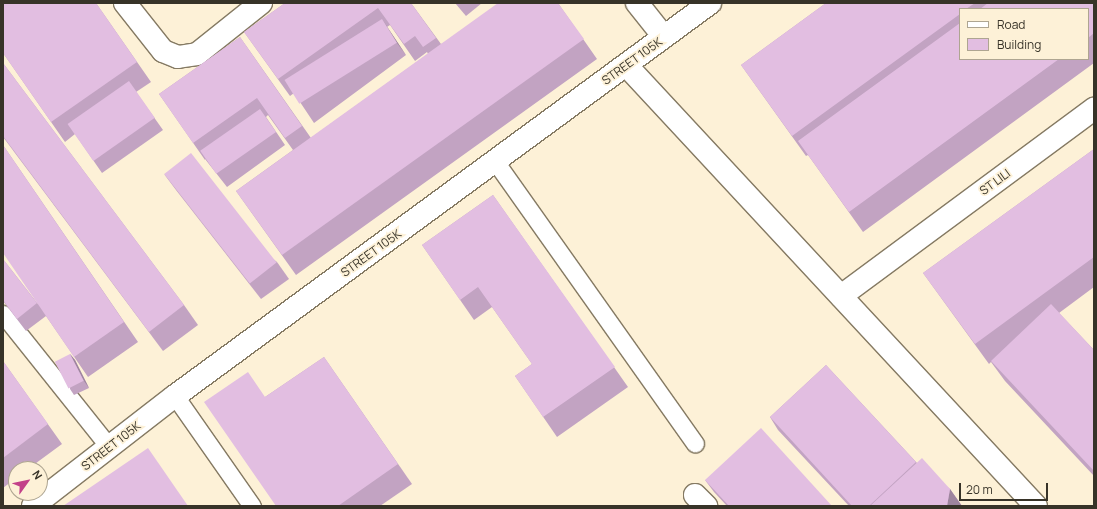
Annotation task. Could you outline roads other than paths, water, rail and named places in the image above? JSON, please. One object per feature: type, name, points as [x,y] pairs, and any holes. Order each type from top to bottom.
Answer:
[{"type":"street","points":[[125,3],[163,51],[178,57],[197,54],[261,3]]},
{"type":"street","points":[[637,3],[664,37]]},
{"type":"street","name":"STREET 105K","points":[[33,506],[175,396],[710,3]]},
{"type":"street","points":[[626,65],[1034,505]]},
{"type":"street","points":[[841,296],[1094,109]]},
{"type":"lane","points":[[495,161],[695,443]]},
{"type":"lane","points":[[3,314],[109,447]]},
{"type":"lane","points":[[175,396],[252,506]]}]
